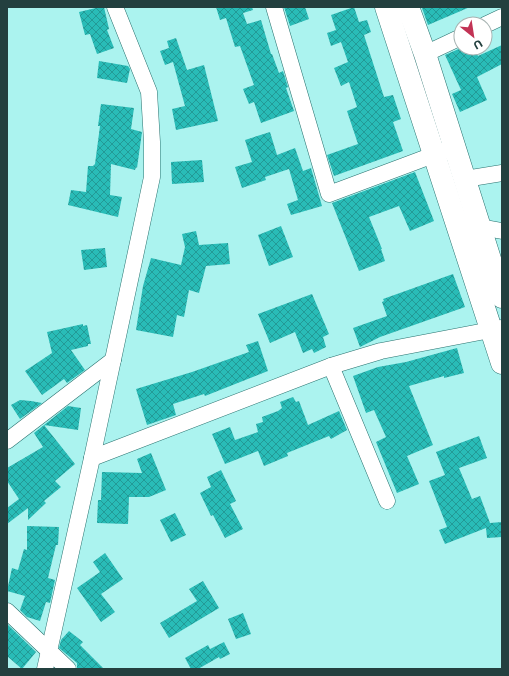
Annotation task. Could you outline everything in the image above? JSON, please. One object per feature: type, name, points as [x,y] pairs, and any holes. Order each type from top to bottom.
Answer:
[{"type":"highway","points":[[386,7],[400,48],[445,151],[465,179],[470,230],[502,297]]},
{"type":"highway","points":[[408,7],[423,47],[445,151],[470,230],[497,330],[502,363]]},
{"type":"highway","points":[[400,48],[423,47]]},
{"type":"street","points":[[45,669],[152,177],[152,142],[149,92],[115,7]]},
{"type":"street","points":[[274,7],[329,194],[445,151]]},
{"type":"street","points":[[423,47],[453,39]]},
{"type":"street","points":[[465,179],[502,173]]},
{"type":"street","points":[[470,230],[502,231]]},
{"type":"street","points":[[92,458],[331,366],[380,351],[497,330]]},
{"type":"street","points":[[7,441],[113,360]]},
{"type":"street","points":[[331,366],[387,501]]},
{"type":"street","points":[[7,611],[68,669]]},
{"type":"building","points":[[104,7],[109,29],[107,30],[114,48],[97,54],[90,34],[85,35],[79,12]]},
{"type":"building","points":[[216,7],[252,7],[253,10],[243,13],[247,24],[261,20],[271,54],[279,73],[283,71],[288,87],[286,88],[294,111],[261,123],[254,102],[249,104],[243,89],[254,85],[240,46],[235,47],[226,18],[220,20]]},
{"type":"building","points":[[284,7],[305,7],[309,19],[290,26]]},
{"type":"building","points":[[354,7],[359,22],[367,20],[371,32],[364,35],[384,97],[393,95],[401,119],[393,122],[403,151],[334,176],[327,155],[358,144],[347,111],[357,107],[349,82],[341,86],[334,68],[348,62],[341,42],[331,46],[327,33],[336,30],[331,15]]},
{"type":"building","points":[[470,7],[428,25],[422,8]]},
{"type":"building","points":[[176,38],[187,70],[204,65],[218,121],[176,130],[172,109],[185,106],[173,62],[165,65],[160,51],[169,48],[167,41]]},
{"type":"building","points":[[502,45],[502,64],[477,77],[487,100],[460,112],[452,94],[461,90],[445,55],[453,52],[453,56],[493,56],[493,49]]},
{"type":"building","points":[[99,61],[128,66],[130,69],[127,83],[97,78]]},
{"type":"building","points":[[101,104],[134,108],[131,129],[142,132],[137,168],[136,167],[135,170],[111,164],[110,195],[122,197],[118,217],[68,205],[71,190],[86,192],[88,166],[93,166],[95,164]]},
{"type":"building","points":[[270,132],[277,155],[295,148],[303,171],[311,168],[322,206],[291,215],[287,204],[298,200],[289,169],[265,177],[266,180],[242,188],[235,167],[252,162],[245,140]]},
{"type":"building","points":[[202,160],[204,182],[172,184],[171,162]]},
{"type":"building","points":[[415,172],[434,221],[410,231],[399,206],[369,217],[382,249],[385,261],[359,271],[332,203]]},
{"type":"building","points":[[281,226],[293,257],[269,266],[258,235]]},
{"type":"building","points":[[196,231],[199,245],[228,243],[230,264],[206,266],[199,293],[189,290],[184,317],[177,315],[173,337],[136,330],[143,286],[151,258],[181,265],[185,247],[182,234]]},
{"type":"building","points":[[105,248],[107,267],[84,270],[81,250]]},
{"type":"building","points":[[453,274],[465,307],[380,337],[360,347],[353,328],[387,316],[382,302],[384,301],[383,299]]},
{"type":"building","points":[[312,294],[329,334],[323,337],[326,347],[314,353],[312,349],[303,353],[295,332],[270,343],[258,314]]},
{"type":"building","points":[[83,324],[83,326],[87,325],[91,344],[71,350],[85,370],[67,383],[64,379],[42,395],[25,371],[52,353],[47,332]]},
{"type":"building","points":[[258,341],[268,371],[205,396],[204,394],[173,404],[176,415],[147,425],[136,389],[192,372],[249,352],[246,345]]},
{"type":"building","points":[[457,348],[464,373],[444,378],[444,376],[409,386],[433,445],[407,456],[419,484],[397,493],[376,442],[386,437],[374,410],[366,413],[353,376],[378,367],[406,362]]},
{"type":"building","points":[[293,397],[296,402],[299,401],[308,425],[339,411],[347,430],[331,439],[329,436],[287,453],[288,456],[264,466],[258,451],[225,464],[212,434],[230,427],[235,440],[258,432],[256,424],[263,422],[262,417],[278,411],[282,408],[280,402]]},
{"type":"building","points":[[20,400],[42,403],[20,419],[11,405]]},
{"type":"building","points":[[68,406],[81,408],[78,430],[44,425]]},
{"type":"building","points":[[44,425],[75,464],[55,481],[61,487],[44,501],[46,503],[28,520],[28,508],[7,524],[7,508],[19,499],[7,481],[7,468],[43,447],[34,433]]},
{"type":"building","points":[[479,436],[487,458],[459,468],[472,499],[480,496],[490,523],[502,522],[502,537],[487,538],[486,528],[445,544],[439,530],[447,527],[429,481],[445,475],[436,452]]},
{"type":"building","points":[[151,453],[166,490],[149,497],[129,497],[128,524],[97,523],[98,500],[101,500],[102,472],[142,473],[137,459]]},
{"type":"building","points":[[221,470],[236,501],[230,504],[243,529],[225,538],[213,515],[211,516],[200,493],[211,487],[207,477]]},
{"type":"building","points":[[175,513],[186,535],[171,542],[160,520]]},
{"type":"building","points":[[27,526],[59,527],[58,545],[56,545],[48,578],[55,580],[50,603],[46,602],[40,621],[27,617],[20,610],[25,596],[7,591],[12,568],[18,570],[24,549],[27,550]]},
{"type":"building","points":[[105,553],[123,579],[101,594],[115,612],[101,622],[77,588],[100,572],[93,562]]},
{"type":"building","points":[[203,581],[219,608],[169,638],[160,623],[197,601],[189,589]]},
{"type":"building","points":[[243,613],[251,634],[236,639],[228,619]]},
{"type":"building","points":[[7,624],[36,652],[22,669],[7,656]]},
{"type":"building","points":[[69,631],[83,642],[80,645],[104,669],[77,669],[77,663],[59,648],[61,640]]},
{"type":"building","points":[[224,642],[230,654],[220,659],[219,657],[198,669],[191,669],[185,658],[208,645],[210,649]]}]
